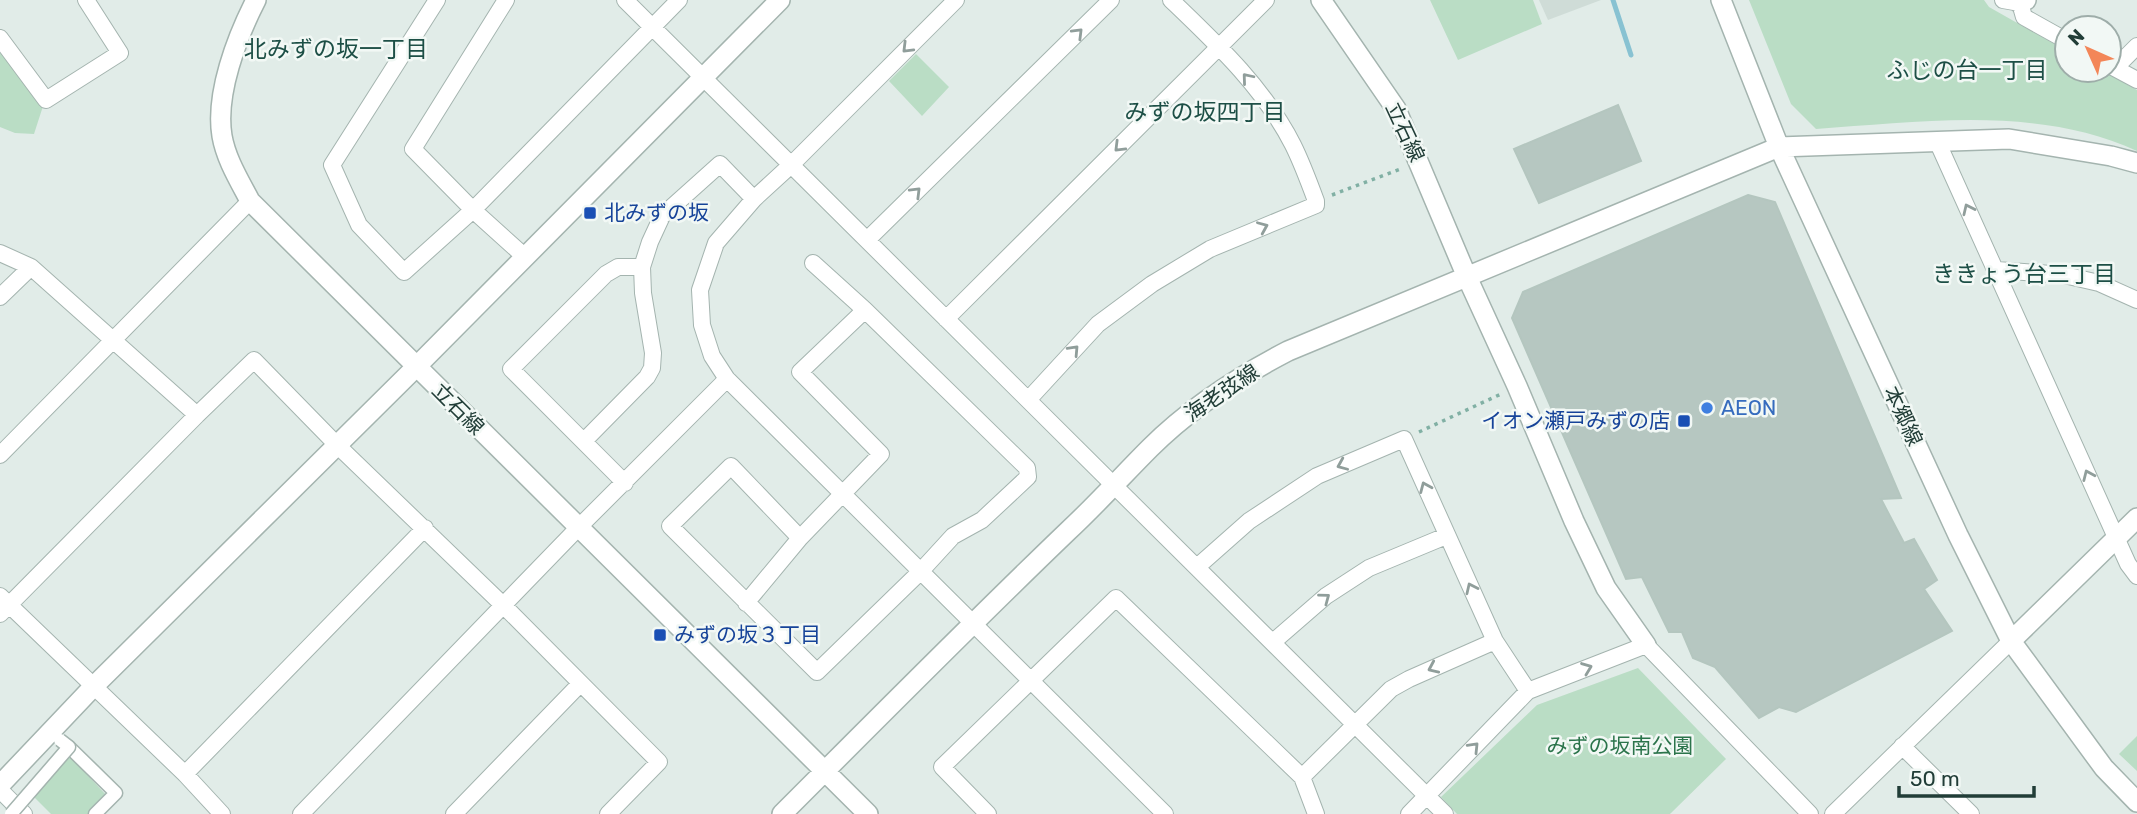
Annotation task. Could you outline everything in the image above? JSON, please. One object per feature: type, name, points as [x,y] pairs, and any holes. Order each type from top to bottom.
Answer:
[{"type":"street","points":[[24,814],[0,787],[93,687],[416,367],[250,201],[230,163],[222,135],[222,100],[234,48],[256,0]]},
{"type":"street","points":[[437,0],[332,165],[359,225],[404,272],[473,209],[679,0]]},
{"type":"street","points":[[506,0],[413,149],[524,256]]},
{"type":"street","points":[[625,0],[1445,814]]},
{"type":"street","name":"立石線","points":[[780,0],[416,367],[867,814]]},
{"type":"street","points":[[956,0],[754,199],[716,243],[700,289],[702,325],[712,356],[727,379],[1165,814]]},
{"type":"street","points":[[867,240],[1111,0]]},
{"type":"street","points":[[1028,400],[1098,324],[1152,284],[1210,249],[1316,205],[1317,201],[1293,145],[1252,83],[1220,47],[1171,0]]},
{"type":"street","points":[[946,319],[1266,0]]},
{"type":"street","name":"立石線","points":[[1321,0],[1396,109],[1573,521],[1606,588],[1646,645]]},
{"type":"street","name":"本郷線","points":[[1721,0],[1779,147],[1958,536],[2011,641],[2104,768],[2137,802]]},
{"type":"street","points":[[2017,1],[2024,17],[2053,33]]},
{"type":"street","points":[[0,38],[46,100],[120,53],[92,3]]},
{"type":"street","points":[[2123,57],[2137,46]]},
{"type":"street","points":[[1779,147],[2009,139],[2137,163]]},
{"type":"street","points":[[1937,141],[2128,564],[2137,576]]},
{"type":"street","name":"海老弦線","points":[[782,814],[973,622],[1115,487],[1151,447],[1197,407],[1247,373],[1288,351],[1779,147]]},
{"type":"street","points":[[584,441],[647,377],[652,368],[653,353],[643,293],[642,267],[662,216],[720,163],[754,199]]},
{"type":"street","points":[[0,455],[250,201]]},
{"type":"street","points":[[0,253],[31,267],[197,415]]},
{"type":"street","points":[[800,538],[731,466],[670,526],[817,672],[920,572],[953,536],[982,520],[1027,477],[1027,468],[813,263]]},
{"type":"street","points":[[0,297],[31,267]]},
{"type":"street","points":[[625,483],[511,369],[606,274],[618,267],[642,267]]},
{"type":"street","points":[[1997,270],[2064,275],[2099,283],[2137,300]]},
{"type":"street","points":[[746,603],[800,538],[881,454],[883,445],[800,372],[865,310]]},
{"type":"street","points":[[222,814],[185,774],[3,605],[254,360],[659,762],[608,814]]},
{"type":"street","points":[[301,814],[578,528],[727,379]]},
{"type":"street","points":[[1197,567],[1249,521],[1317,476],[1404,439],[1495,641],[1528,691]]},
{"type":"street","points":[[1833,814],[2137,518]]},
{"type":"street","points":[[185,774],[425,528]]},
{"type":"street","points":[[1273,642],[1326,596],[1370,568],[1446,536]]},
{"type":"street","points":[[988,814],[942,768],[1116,598],[1302,777],[1316,814]]},
{"type":"street","points":[[1302,777],[1391,689],[1495,641]]},
{"type":"street","points":[[1409,814],[1528,691],[1646,645],[1810,814]]},
{"type":"street","points":[[454,814],[580,684]]},
{"type":"street","points":[[11,814],[64,744],[116,793],[95,814]]},
{"type":"street","points":[[1902,746],[1971,814]]},
{"type":"path","points":[[1317,201],[1419,162]]},
{"type":"path","points":[[1404,439],[1517,386]]},
{"type":"shaded area","points":[[1539,0],[1601,0],[1548,20]]},
{"type":"green space","points":[[1430,0],[1533,0],[1542,24],[1458,60]]},
{"type":"green space","points":[[1749,0],[1984,0],[1989,7],[2053,43],[2053,84],[2123,82],[2137,90],[2137,151],[2060,127],[2020,122],[1938,121],[1816,129],[1791,104]]},
{"type":"green space","points":[[0,45],[44,103],[34,134],[15,133],[0,127]]},
{"type":"green space","points":[[916,54],[949,87],[922,116],[889,81]]},
{"type":"green space","name":"みずの坂南公園","points":[[1638,668],[1726,759],[1670,814],[1457,814],[1441,797],[1537,705]]},
{"type":"green space","points":[[2137,736],[2137,771],[2119,754]]},
{"type":"green space","points":[[66,752],[107,796],[90,814],[51,814],[32,795]]},
{"type":"building","points":[[1618,105],[1641,161],[1539,203],[1514,149]]},
{"type":"building","name":"AEON","points":[[1748,195],[1775,202],[1901,498],[1881,499],[1904,543],[1914,539],[1937,580],[1924,589],[1952,631],[1796,712],[1779,707],[1759,718],[1715,667],[1693,658],[1682,632],[1669,632],[1642,577],[1626,579],[1512,318],[1523,292]]},
{"type":"waterway","points":[[1613,0],[1631,55]]},
{"type":"place","name":"北みずの坂","points":[[590,213]]},
{"type":"place","name":"AEON","points":[[1707,408]]},
{"type":"place","name":"イオン瀬戸みずの店","points":[[1684,421]]},
{"type":"place","name":"みずの坂３丁目","points":[[660,635]]},
{"type":"district","name":"北みずの坂一丁目","points":[[336,49]]},
{"type":"district","name":"ふじの台一丁目","points":[[1967,70]]},
{"type":"district","name":"みずの坂四丁目","points":[[1205,112]]},
{"type":"district","name":"ききょう台三丁目","points":[[2024,274]]}]
